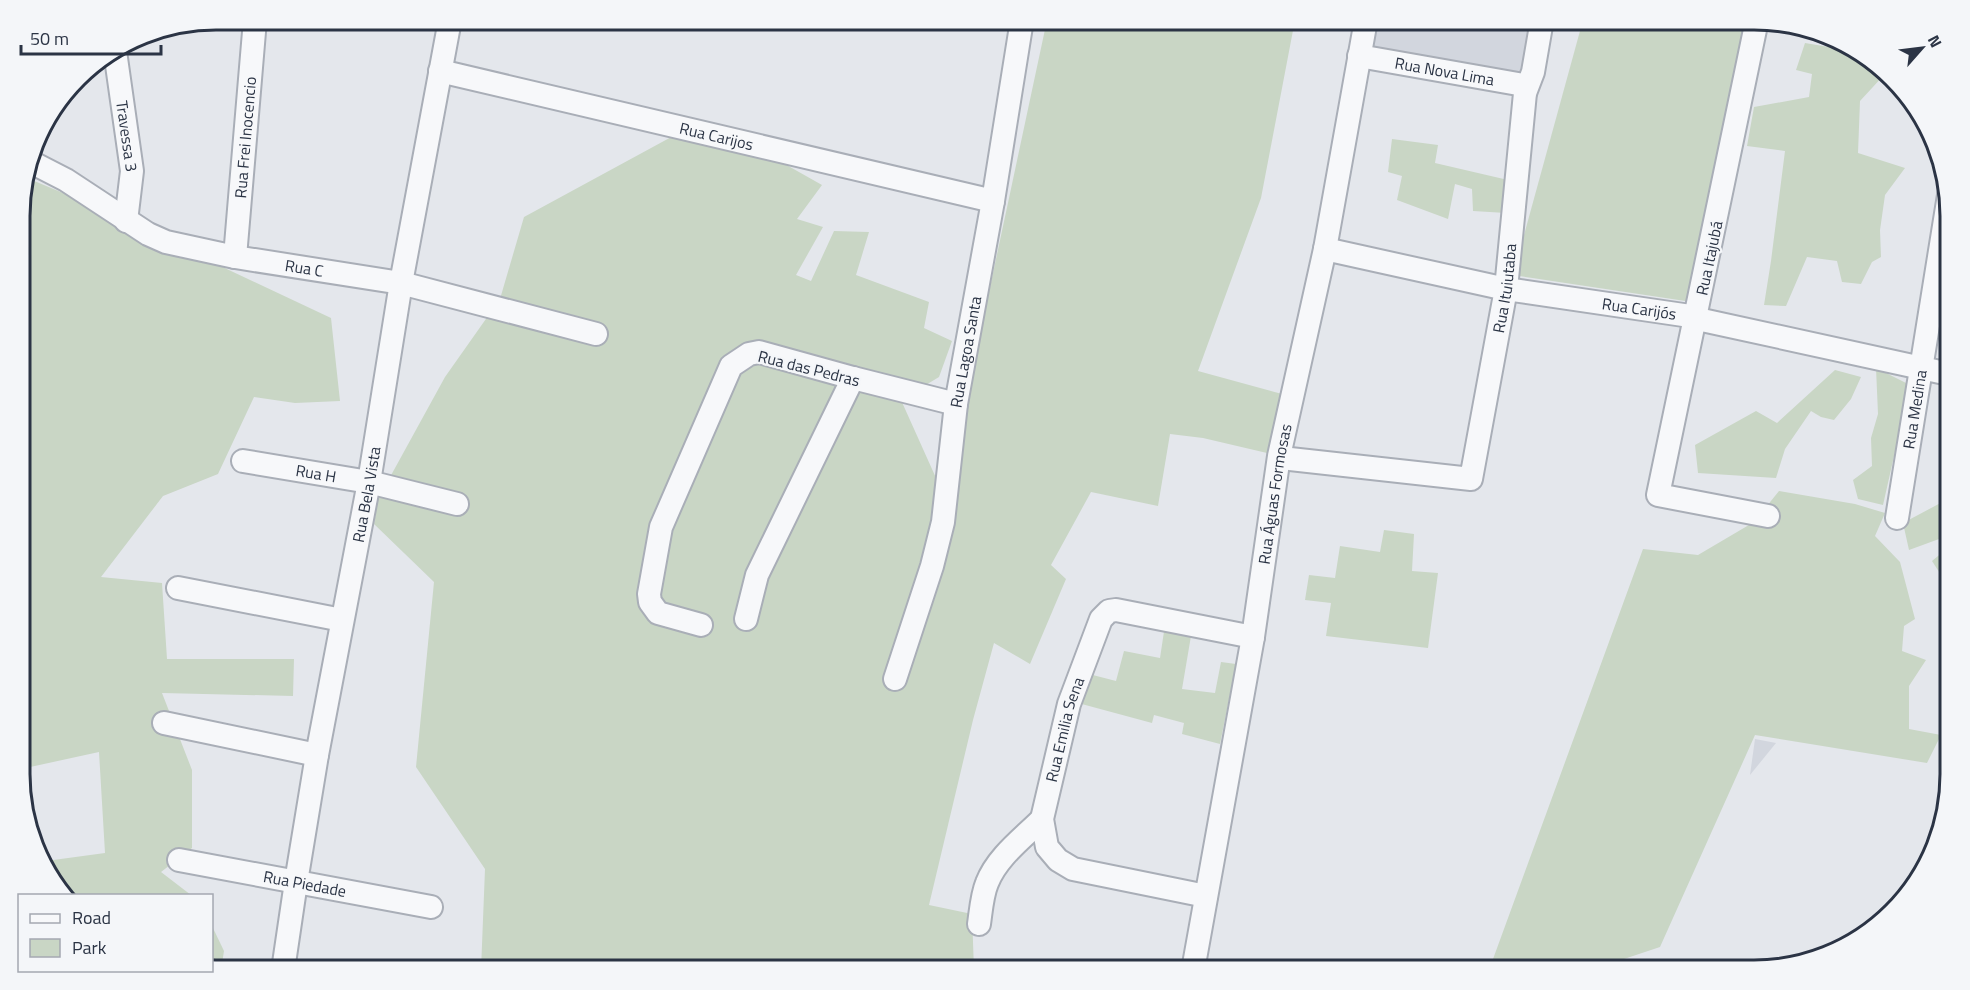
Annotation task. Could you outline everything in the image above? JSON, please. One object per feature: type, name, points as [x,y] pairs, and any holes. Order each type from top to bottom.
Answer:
[{"type":"street","name":"Rua Frei Inocencio","points":[[235,257],[254,30]]},
{"type":"street","name":"Rua Bela Vista","points":[[284,960],[317,755],[369,483],[401,283],[448,30]]},
{"type":"street","name":"Rua Lagoa Santa","points":[[895,679],[932,566],[943,522],[956,404],[993,201],[1020,30]]},
{"type":"street","name":"Rua Águas Formosas","points":[[1195,960],[1253,637],[1278,456],[1325,249],[1364,30]]},
{"type":"street","name":"Rua Ituiutaba","points":[[1290,459],[1471,479],[1506,289],[1525,93],[1533,72],[1540,30]]},
{"type":"street","name":"Rua Itajubá","points":[[1755,30],[1658,495],[1768,516]]},
{"type":"street","name":"Rua Nova Lima","points":[[1359,56],[1518,84],[1523,87],[1525,93]]},
{"type":"street","name":"Travessa 3","points":[[116,59],[132,171],[126,221]]},
{"type":"street","name":"Rua Carijos","points":[[440,71],[993,201]]},
{"type":"street","name":"Rua C","points":[[39,160],[126,221],[166,242],[235,257],[401,283],[596,334]]},
{"type":"street","name":"Rua Carijós","points":[[1325,249],[1506,289],[1696,317],[1940,372]]},
{"type":"street","name":"Rua Medina","points":[[1896,518],[1940,251]]},
{"type":"street","name":"Rua das Pedras","points":[[701,625],[658,613],[650,603],[649,594],[661,527],[731,366],[738,359],[759,352],[956,404]]},
{"type":"street","points":[[746,619],[757,575],[853,378]]},
{"type":"street","name":"Rua H","points":[[243,461],[369,483],[457,504]]},
{"type":"street","points":[[178,588],[342,620]]},
{"type":"street","name":"Rua Emilia Sena","points":[[1206,896],[1073,869],[1058,860],[1047,848],[1042,819],[1070,702],[1101,619],[1109,611],[1116,610],[1253,637]]},
{"type":"street","points":[[164,723],[317,755]]},
{"type":"street","points":[[979,924],[985,890],[992,872],[1042,819]]},
{"type":"street","name":"Rua Piedade","points":[[178,860],[431,907]]},
{"type":"shaded area","points":[[1364,30],[1536,30],[1525,93],[1359,56]]},
{"type":"shaded area","points":[[1755,739],[1776,743],[1750,775]]},
{"type":"green space","points":[[1045,30],[1293,30],[1261,198],[1198,371],[1282,394],[1267,453],[1203,438],[1170,434],[1158,506],[1091,492],[1051,565],[1066,579],[1030,664],[994,643],[973,720],[929,905],[972,914],[974,960],[481,960],[485,869],[416,767],[434,582],[374,524],[378,499],[445,377],[500,299],[524,217],[686,129],[767,154],[822,185],[797,219],[823,227],[796,275],[811,281],[834,231],[869,232],[856,275],[929,302],[924,328],[952,341],[939,377],[901,400],[945,498]]},
{"type":"green space","points":[[1580,30],[1749,30],[1692,302],[1513,275]]},
{"type":"green space","points":[[1805,43],[1836,49],[1880,79],[1860,101],[1858,153],[1905,168],[1885,195],[1880,230],[1881,257],[1872,262],[1861,284],[1842,282],[1837,261],[1807,257],[1786,306],[1764,305],[1785,151],[1747,146],[1754,107],[1809,97],[1812,74],[1796,70]]},
{"type":"green space","points":[[1392,139],[1438,145],[1435,163],[1508,180],[1506,213],[1473,211],[1472,189],[1455,184],[1448,219],[1397,200],[1402,176],[1388,172]]},
{"type":"green space","points":[[34,181],[80,200],[331,318],[340,401],[295,403],[254,397],[218,474],[163,496],[101,577],[162,583],[167,659],[294,659],[293,696],[162,693],[192,770],[192,848],[161,872],[190,894],[74,894],[55,867],[52,860],[105,853],[99,752],[30,767],[30,204]]},
{"type":"green space","points":[[1876,368],[1910,385],[1883,505],[1858,499],[1853,480],[1872,466],[1871,438],[1878,414]]},
{"type":"green space","points":[[1835,370],[1861,377],[1851,399],[1834,420],[1821,417],[1811,411],[1785,449],[1776,478],[1698,473],[1695,445],[1756,411],[1777,423]]},
{"type":"green space","points":[[1779,491],[1855,504],[1885,513],[1875,536],[1900,562],[1915,619],[1904,626],[1902,651],[1926,660],[1909,686],[1909,729],[1940,735],[1927,763],[1755,735],[1660,947],[1621,960],[1493,960],[1643,549],[1698,555],[1754,522]]},
{"type":"green space","points":[[1940,503],[1940,539],[1909,550],[1903,523]]},
{"type":"green space","points":[[1384,530],[1414,534],[1412,571],[1438,573],[1428,648],[1326,636],[1331,603],[1305,600],[1309,575],[1335,578],[1340,546],[1380,552]]},
{"type":"green space","points":[[1940,554],[1940,573],[1932,561]]},
{"type":"green space","points":[[1165,625],[1192,630],[1182,689],[1215,693],[1221,662],[1236,664],[1220,744],[1182,734],[1184,723],[1154,715],[1152,723],[1078,703],[1085,673],[1116,681],[1124,651],[1160,658]]},
{"type":"green space","points":[[213,928],[224,951],[223,960],[213,960]]}]
